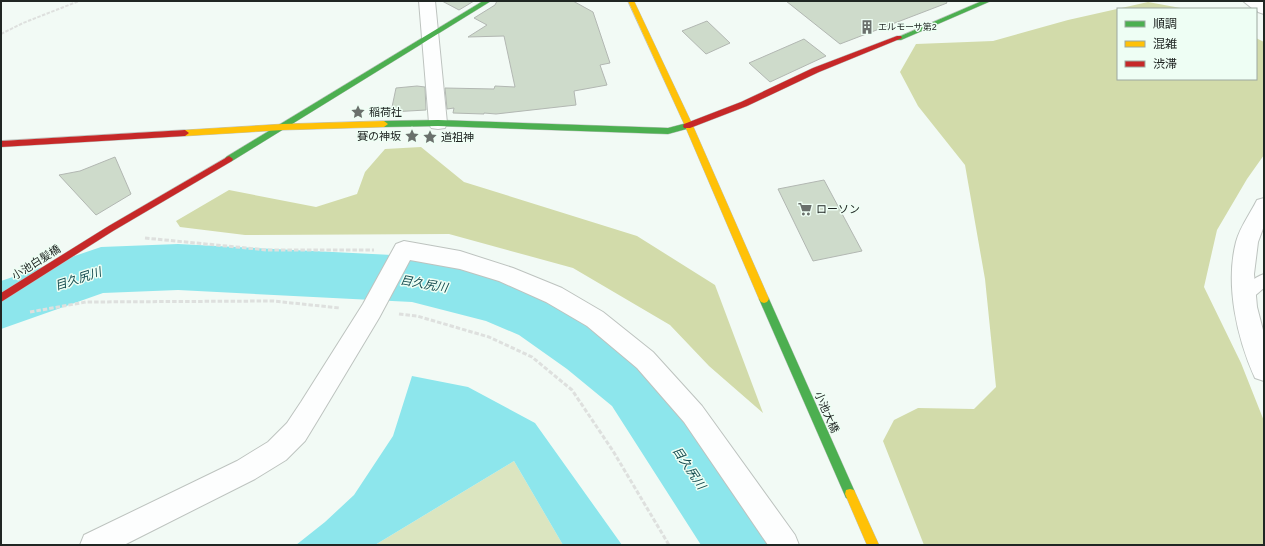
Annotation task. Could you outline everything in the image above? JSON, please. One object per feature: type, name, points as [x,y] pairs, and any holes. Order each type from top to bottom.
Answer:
[{"type":"street","points":[[427,1],[438,123]]},
{"type":"street","name":"小池白髪橋","points":[[1,298],[488,1]]},
{"type":"street","name":"小池大橋","points":[[632,1],[689,126],[872,545]]},
{"type":"street","points":[[1,144],[283,127],[438,123],[668,131],[689,126],[730,111],[816,71],[988,1]]},
{"type":"street","points":[[1251,1],[1264,9]]},
{"type":"street","points":[[1264,206],[1247,242],[1244,267],[1244,296],[1255,347],[1264,370]]},
{"type":"street","points":[[102,543],[246,470],[277,451],[296,432],[310,410],[379,296],[400,257],[460,260],[505,274],[554,295],[595,319],[645,360],[693,414],[785,545]]},
{"type":"lane","points":[[1244,296],[1264,280]]},
{"type":"path","points":[[1,34],[79,1]]},
{"type":"path","points":[[139,237],[267,250],[400,257]]},
{"type":"green space","points":[[1148,2],[1181,8],[1121,8]]},
{"type":"green space","points":[[1117,9],[1117,80],[1257,80],[1257,38],[1264,42],[1264,155],[1247,179],[1217,230],[1204,287],[1241,363],[1264,421],[1264,545],[924,545],[883,441],[894,420],[918,408],[974,409],[996,387],[985,279],[965,165],[918,106],[900,72],[916,44],[993,41],[1068,20]]},
{"type":"green space","points":[[421,147],[464,182],[637,236],[715,285],[763,413],[709,366],[670,325],[573,268],[449,234],[245,235],[180,227],[176,221],[229,190],[316,207],[357,194],[365,172],[385,149]]},
{"type":"green space","points":[[514,461],[563,545],[375,545]]},
{"type":"water","points":[[412,376],[468,387],[535,423],[622,545],[563,545],[514,461],[375,545],[296,545],[325,522],[354,495],[393,436]]},
{"type":"building","points":[[442,1],[474,1],[459,10]]},
{"type":"building","points":[[497,1],[573,1],[593,12],[610,63],[600,65],[607,85],[574,91],[576,105],[496,114],[453,113],[454,108],[447,109],[445,88],[494,89],[495,86],[515,87],[504,36],[468,37],[487,25],[474,18],[495,5]]},
{"type":"building","points":[[786,1],[946,1],[947,3],[840,44]]},
{"type":"building","points":[[707,21],[730,43],[706,54],[682,31]]},
{"type":"building","points":[[804,39],[826,56],[770,82],[749,63]]},
{"type":"building","points":[[417,86],[425,87],[426,110],[391,112],[396,88]]},
{"type":"building","points":[[115,157],[131,194],[96,215],[59,175],[80,171]]},
{"type":"building","points":[[824,180],[862,251],[813,261],[778,189]]},
{"type":"waterway","name":"目久尻川","points":[[1,305],[101,270],[178,267],[412,279],[494,299],[540,317],[588,350],[634,386],[711,497],[742,545]]},
{"type":"traffic: fast","points":[[229,159],[488,1]]},
{"type":"traffic: fast","points":[[899,38],[988,1]]},
{"type":"traffic: fast","points":[[384,124],[438,123],[668,131],[687,126]]},
{"type":"traffic: fast","points":[[764,299],[850,494]]},
{"type":"traffic: slow","points":[[631,1],[689,126],[764,299]]},
{"type":"traffic: slow","points":[[185,133],[283,127],[384,124]]},
{"type":"traffic: slow","points":[[850,494],[873,545]]},
{"type":"traffic: jam","points":[[687,126],[744,104],[816,70],[899,38]]},
{"type":"traffic: jam","points":[[1,144],[185,133]]},
{"type":"traffic: jam","points":[[1,298],[110,229],[229,159]]},
{"type":"place","name":"エルモーサ第2","points":[[867,27]]},
{"type":"place","name":"稲荷社","points":[[358,112]]},
{"type":"place","name":"賽の神坂","points":[[412,136]]},
{"type":"place","name":"道祖神","points":[[430,137]]},
{"type":"place","name":"ローソン","points":[[805,209]]}]
